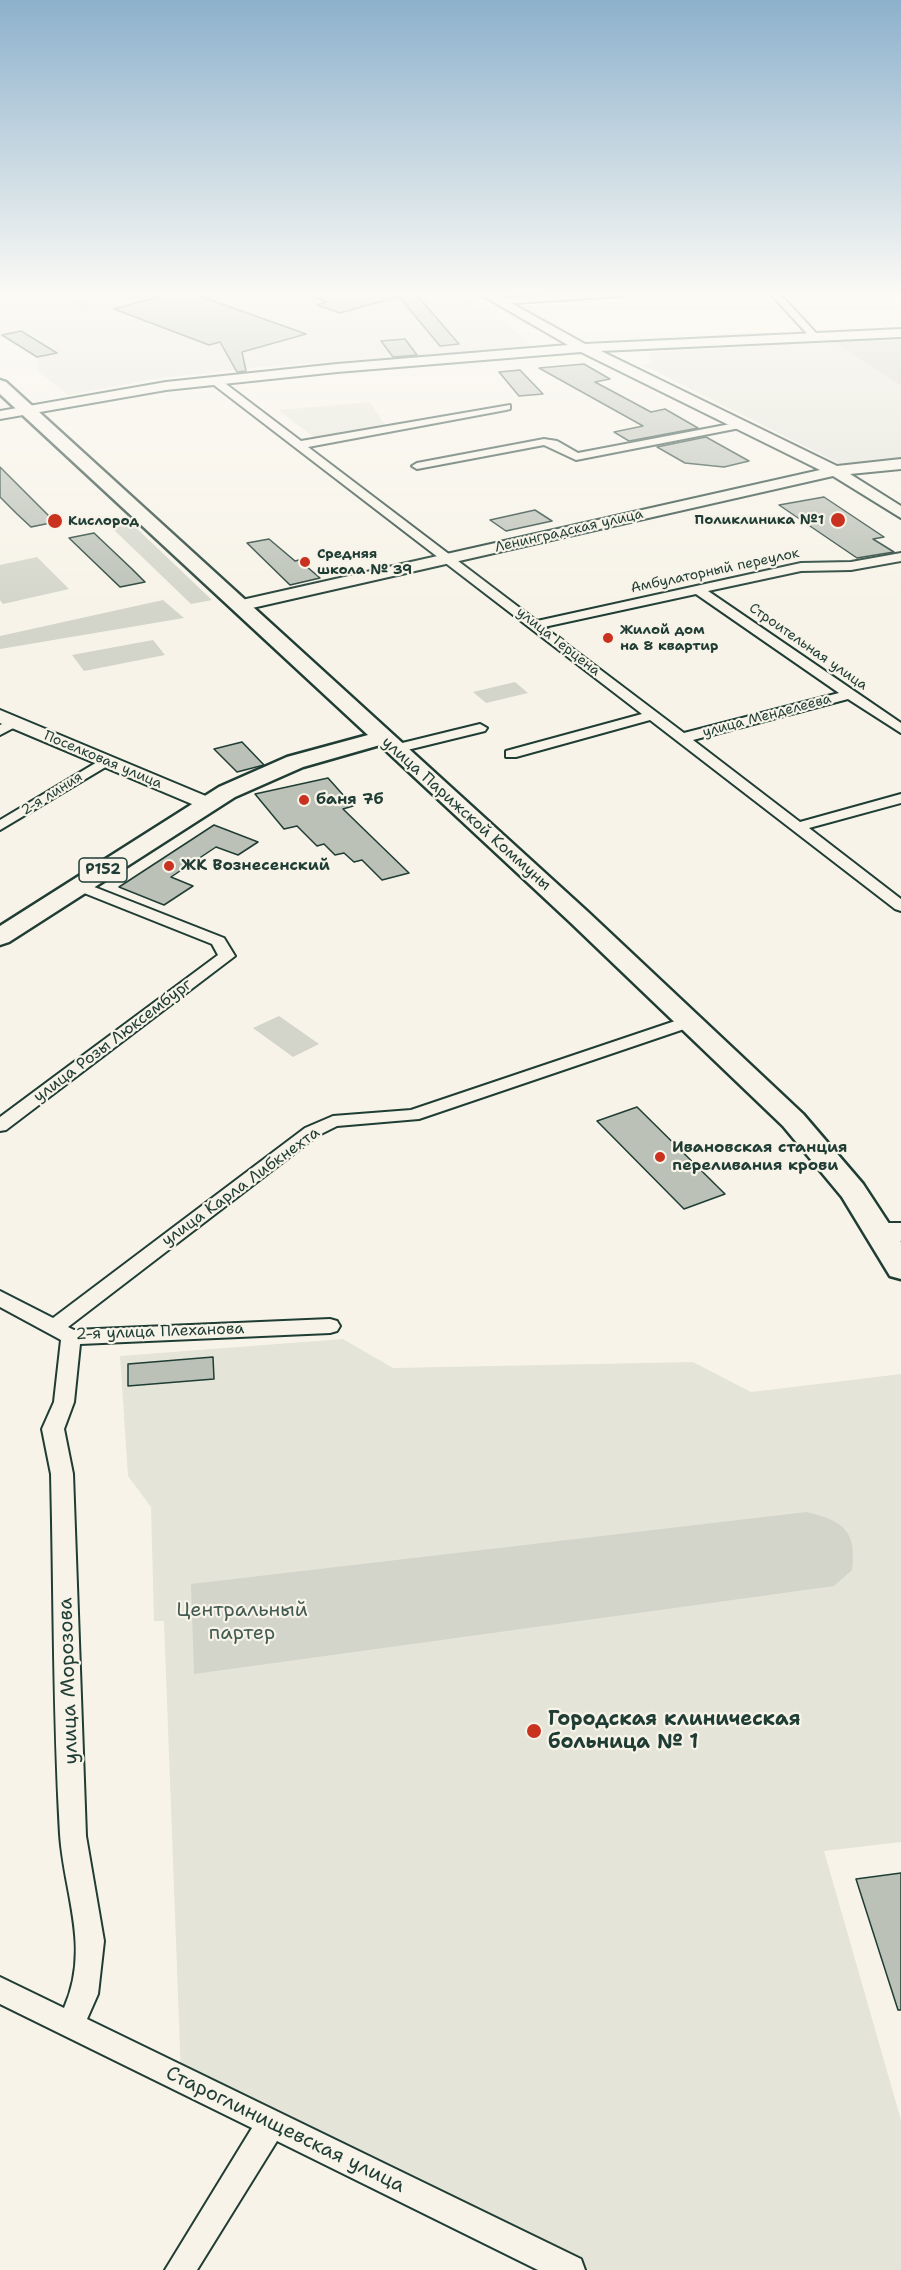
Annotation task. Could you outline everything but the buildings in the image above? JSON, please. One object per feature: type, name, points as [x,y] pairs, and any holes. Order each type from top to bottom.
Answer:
[{"type":"main road","name":"улица Парижской Коммуны","points":[[14,399],[690,1021],[814,1143],[892,1232],[901,1269]]},
{"type":"main road","name":"Р152","points":[[0,937],[206,803],[240,785],[295,762],[388,744]]},
{"type":"street","points":[[0,415],[100,399]]},
{"type":"street","name":"улица Герцена","points":[[239,399],[450,558],[901,906]]},
{"type":"street","points":[[688,399],[836,471],[901,513]]},
{"type":"street","points":[[299,445],[506,407]]},
{"type":"street","points":[[417,466],[544,442],[553,443],[576,457],[620,448],[638,448],[741,425]]},
{"type":"street","name":"Ленинградская улица","points":[[239,606],[836,471],[901,464]]},
{"type":"street","name":"Амбулаторный переулок","points":[[536,625],[801,567],[851,566],[901,557]]},
{"type":"street","name":"Строительная улица","points":[[697,589],[900,726]]},
{"type":"street","name":"улица Менделеева","points":[[683,738],[850,694]]},
{"type":"street","points":[[511,754],[654,715]]},
{"type":"street","name":"Поселковая улица","points":[[5,723],[206,803]]},
{"type":"street","points":[[388,744],[480,728]]},
{"type":"street","name":"2-я линия","points":[[0,826],[104,762]]},
{"type":"street","points":[[798,827],[901,798]]},
{"type":"street","name":"улица Розы Люксембург","points":[[0,1126],[227,956],[218,940],[79,886]]},
{"type":"street","name":"улица Карла Либкнехта","points":[[62,1332],[311,1132],[333,1121],[412,1115],[690,1021]]},
{"type":"street","name":"2-я улица Плеханова","points":[[0,1298],[62,1332],[330,1326]]},
{"type":"street","name":"улица Морозова","points":[[62,1332],[64,1402],[53,1429],[62,1474],[73,1836],[91,1941],[84,1994],[70,2025]]},
{"type":"street","name":"Староглинищевская улица","points":[[0,1990],[570,2270]]},
{"type":"street","points":[[180,2270],[272,2122]]},
{"type":"shaded area","points":[[711,399],[901,399],[901,459],[844,466]]},
{"type":"shaded area","points":[[370,402],[385,425],[315,438],[278,410]]},
{"type":"shaded area","name":"Городская клиническая больница № 1","points":[[343,1339],[393,1368],[693,1362],[751,1392],[901,1374],[901,1842],[824,1851],[901,2120],[901,2270],[537,2270],[181,2076],[164,1621],[154,1621],[151,1507],[128,1476],[120,1356]]},
{"type":"green space","points":[[130,522],[212,600],[191,604],[110,526]]},
{"type":"green space","points":[[37,557],[69,589],[3,604],[0,600],[0,565]]},
{"type":"green space","points":[[163,600],[184,618],[0,649],[0,636]]},
{"type":"green space","points":[[153,640],[165,655],[84,671],[72,655]]},
{"type":"green space","points":[[515,682],[528,693],[486,703],[473,692]]},
{"type":"green space","points":[[279,1016],[319,1044],[293,1057],[253,1028]]},
{"type":"green space","name":"Центральный партер","points":[[807,1512],[830,1519],[845,1529],[849,1536],[853,1556],[852,1570],[834,1586],[194,1674],[191,1584]]},
{"type":"place","name":"Поликлиника №1","points":[[838,520]]},
{"type":"place","name":"Кислород","points":[[55,521]]},
{"type":"place","name":"Средняя школа № 39","points":[[305,562]]},
{"type":"place","name":"Жилой дом на 8 квартир","points":[[608,638]]},
{"type":"place","name":"баня 7б","points":[[304,800]]},
{"type":"place","name":"ЖК Вознесенский","points":[[169,866]]},
{"type":"place","name":"Ивановская станция переливания крови","points":[[660,1157]]},
{"type":"place","name":"Городская клиническая больница № 1","points":[[534,1731]]}]
